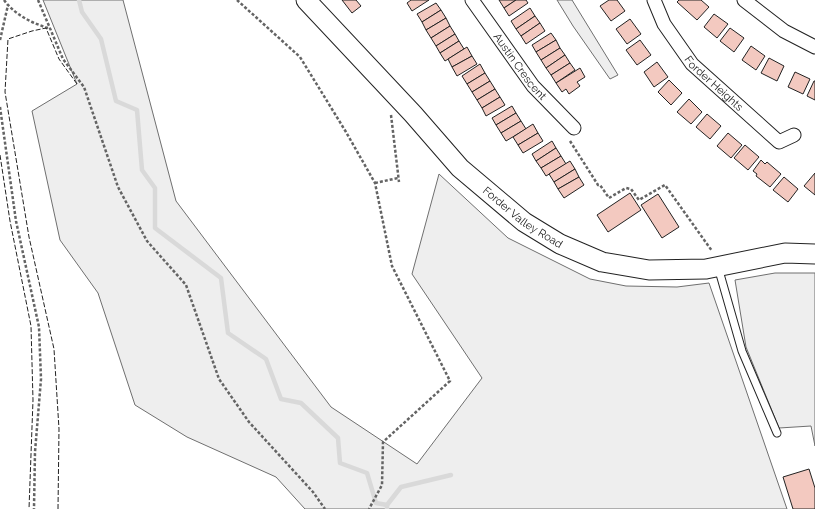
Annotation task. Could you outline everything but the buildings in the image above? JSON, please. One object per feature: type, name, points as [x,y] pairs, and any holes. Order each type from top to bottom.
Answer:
[{"type":"main road","name":"Forder Valley Road","points":[[306,0],[388,87],[460,168],[524,222],[560,244],[602,262],[649,270],[706,269],[719,259],[785,253],[815,254]]},
{"type":"street","name":"Austin Crescent","points":[[472,0],[533,86],[574,128]]},
{"type":"street","name":"Forder Heights","points":[[654,0],[664,24],[692,64],[779,142],[794,135]]},
{"type":"street","points":[[744,0],[784,31],[815,47]]},
{"type":"lane","points":[[719,259],[742,351],[777,433]]},
{"type":"path","points":[[4,0],[8,5],[31,22],[49,28]]},
{"type":"path","points":[[38,0],[63,59],[84,87],[118,188],[147,241],[186,285],[219,379],[249,422],[313,492],[325,509]]},
{"type":"path","points":[[237,0],[300,57],[375,183],[392,266],[450,381],[383,442],[382,485],[369,509]]},
{"type":"path","points":[[0,40],[8,5]]},
{"type":"path","points":[[388,87],[399,182]]},
{"type":"path","points":[[0,107],[16,221],[38,327],[41,379],[35,452],[34,509]]},
{"type":"path","points":[[574,128],[568,138],[598,185],[600,185],[609,198],[626,188],[631,189],[639,200],[665,185],[719,259]]},
{"type":"path","points":[[375,183],[398,178]]},
{"type":"shaded area","points":[[43,0],[123,0],[176,201],[331,407],[417,464],[482,378],[412,274],[439,174],[508,238],[590,279],[626,286],[677,287],[709,283],[787,509],[305,509],[276,477],[187,437],[135,405],[98,293],[60,240],[32,111],[77,84]]},
{"type":"shaded area","points":[[557,0],[572,0],[618,75],[610,79]]},
{"type":"shaded area","points":[[775,273],[815,273],[815,446],[811,426],[779,428],[746,347],[735,280]]},
{"type":"waterway","points":[[79,0],[82,12],[101,39],[116,101],[137,110],[142,170],[155,188],[155,228],[221,278],[228,333],[266,359],[281,399],[301,403],[338,438],[340,463],[367,473],[376,503],[387,505],[387,509]]},
{"type":"waterway","points":[[387,505],[401,487],[451,475]]},
{"type":"fence","points":[[58,509],[59,429],[54,349],[29,237],[5,92],[8,39],[46,28],[59,59],[77,84]]},
{"type":"fence","points":[[0,155],[10,221],[31,326],[33,400],[29,509]]}]
